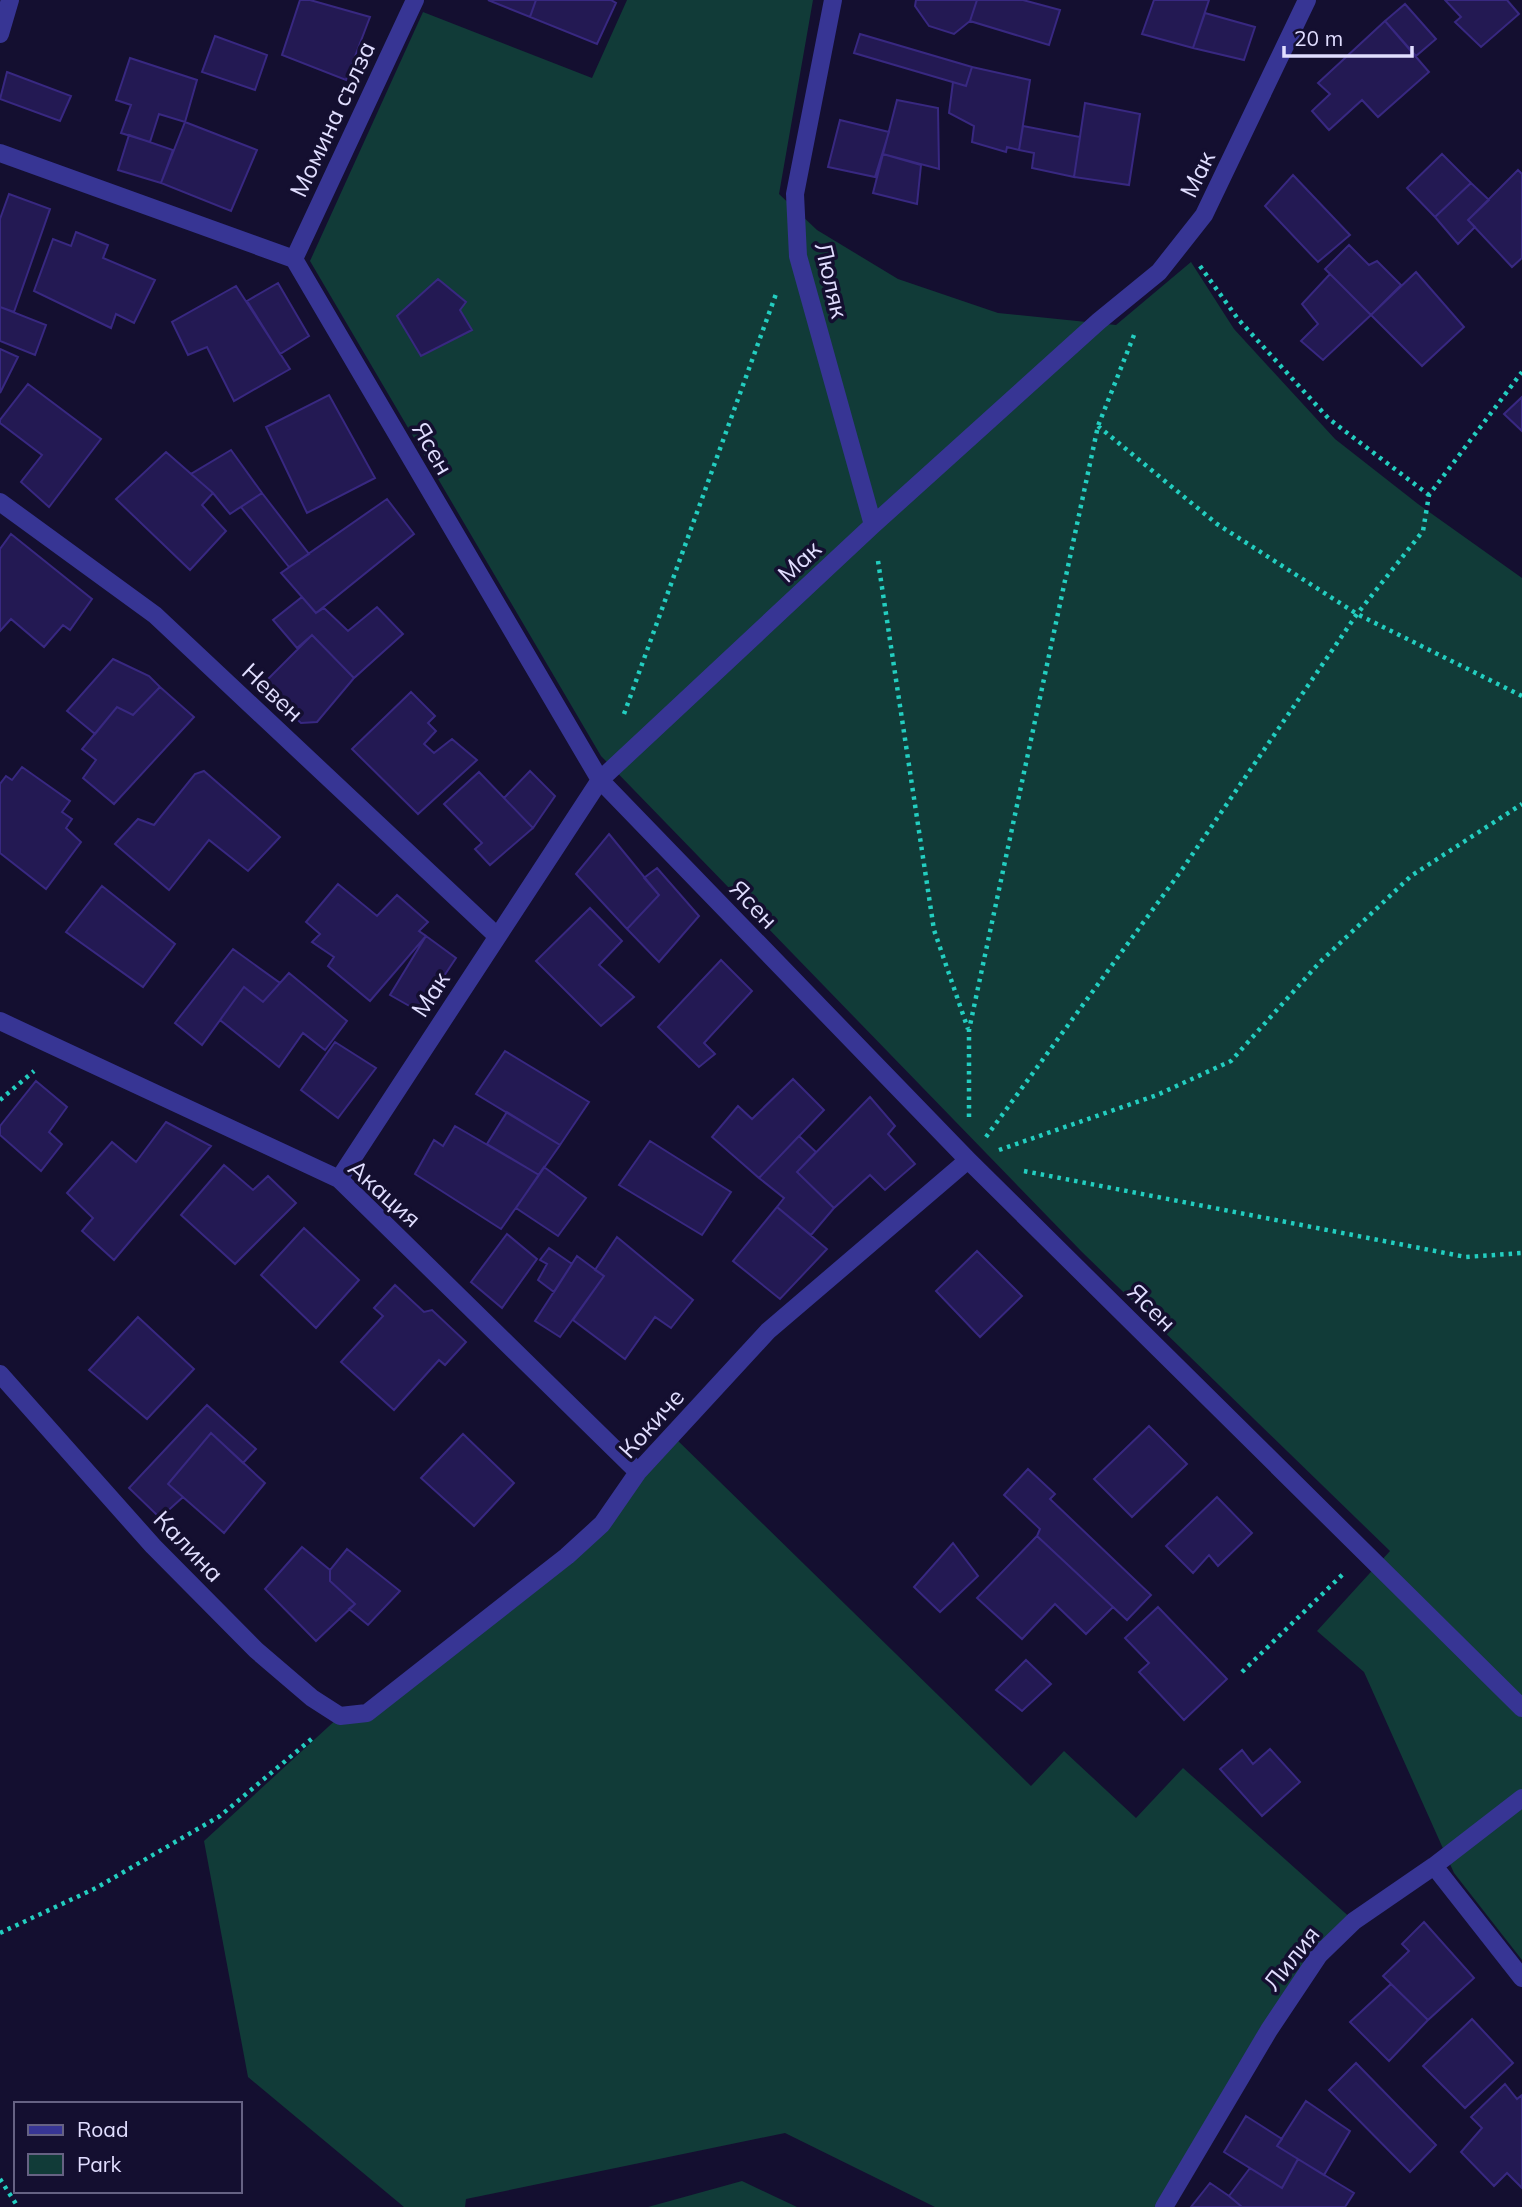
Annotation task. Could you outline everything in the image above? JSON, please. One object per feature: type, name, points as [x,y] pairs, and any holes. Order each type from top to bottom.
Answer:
[{"type":"street","points":[[0,34],[10,0]]},
{"type":"street","name":"Момина сълза","points":[[294,259],[415,0]]},
{"type":"street","name":"Люляк","points":[[833,0],[795,194],[798,256],[873,525]]},
{"type":"street","name":"Мак","points":[[339,1179],[600,780],[873,525],[1100,321],[1159,272],[1183,243],[1204,215],[1307,0]]},
{"type":"street","points":[[0,153],[294,259]]},
{"type":"street","name":"Ясен","points":[[294,259],[600,780],[968,1160],[1522,1709]]},
{"type":"street","name":"Невен","points":[[0,502],[155,615],[498,936]]},
{"type":"street","name":"Акация","points":[[0,1021],[339,1179],[638,1472]]},
{"type":"street","name":"Кокиче","points":[[340,1716],[367,1713],[576,1548],[602,1524],[638,1472],[768,1331],[968,1160]]},
{"type":"street","name":"Калина","points":[[0,1374],[162,1556],[256,1650],[312,1698],[340,1716]]},
{"type":"street","name":"Лилия","points":[[1164,2207],[1269,2030],[1320,1955],[1354,1921],[1434,1866],[1522,1798]]},
{"type":"street","points":[[1434,1866],[1522,1978]]},
{"type":"path","points":[[1183,243],[1238,319],[1329,419],[1429,495]]},
{"type":"path","points":[[623,716],[778,289]]},
{"type":"path","points":[[968,1160],[969,1030],[1098,426],[1139,323]]},
{"type":"path","points":[[968,1160],[1181,871],[1357,614],[1423,531],[1429,495],[1522,372]]},
{"type":"path","points":[[1098,426],[1217,524],[1357,614],[1522,696]]},
{"type":"path","points":[[873,525],[934,930],[969,1030]]},
{"type":"path","points":[[968,1160],[1157,1095],[1231,1061],[1320,962],[1411,876],[1522,804]]},
{"type":"path","points":[[0,1100],[27,1075],[64,1051]]},
{"type":"path","points":[[1022,1171],[1466,1257],[1522,1253]]},
{"type":"path","points":[[1242,1672],[1364,1553]]},
{"type":"path","points":[[0,1933],[96,1888],[220,1816],[340,1716]]},
{"type":"path","points":[[0,2179],[18,2207]]},
{"type":"green space","points":[[627,0],[813,0],[779,194],[817,230],[898,279],[998,313],[1116,325],[1191,262],[1234,329],[1335,439],[1418,504],[1522,578],[1522,1960],[1454,1873],[1364,1672],[1317,1631],[1390,1551],[1082,1252],[601,756],[310,261],[423,12],[592,78]]},
{"type":"green space","points":[[672,1435],[1031,1786],[1064,1751],[1136,1818],[1183,1768],[1354,1921],[1319,1955],[1164,2207],[935,2207],[785,2133],[466,2199],[465,2207],[404,2207],[248,2077],[204,1841],[340,1716],[367,1712],[602,1524]]},
{"type":"green space","points":[[742,2181],[797,2207],[648,2207]]},
{"type":"building","points":[[300,0],[310,0],[370,17],[346,80],[282,55]]},
{"type":"building","points":[[488,0],[536,0],[530,17]]},
{"type":"building","points":[[536,0],[611,0],[616,3],[597,44],[530,17]]},
{"type":"building","points":[[916,0],[977,0],[970,21],[954,34],[929,26],[915,6]]},
{"type":"building","points":[[977,0],[1023,0],[1060,10],[1049,45],[970,21]]},
{"type":"building","points":[[1154,0],[1209,0],[1193,48],[1142,34]]},
{"type":"building","points":[[1445,0],[1507,0],[1519,14],[1481,47],[1455,22],[1461,17]]},
{"type":"building","points":[[1405,4],[1436,39],[1416,56],[1385,21]]},
{"type":"building","points":[[1205,13],[1255,27],[1244,60],[1193,48]]},
{"type":"building","points":[[1385,21],[1429,72],[1378,117],[1362,100],[1329,130],[1312,111],[1330,94],[1318,83]]},
{"type":"building","points":[[860,34],[972,67],[966,86],[854,53]]},
{"type":"building","points":[[215,36],[267,55],[255,90],[202,72]]},
{"type":"building","points":[[130,58],[197,80],[185,122],[159,114],[150,142],[121,133],[131,105],[116,100]]},
{"type":"building","points":[[972,67],[1030,80],[1019,150],[1007,147],[1006,152],[972,142],[974,126],[949,113],[953,82],[966,86]]},
{"type":"building","points":[[7,72],[71,96],[60,121],[0,99]]},
{"type":"building","points":[[897,100],[938,108],[939,169],[883,154]]},
{"type":"building","points":[[1085,103],[1140,114],[1129,185],[1074,177]]},
{"type":"building","points":[[840,120],[889,132],[875,177],[828,167]]},
{"type":"building","points":[[185,122],[257,150],[231,211],[161,183]]},
{"type":"building","points":[[1023,126],[1080,137],[1074,177],[1032,168],[1034,153],[1019,150]]},
{"type":"building","points":[[129,135],[173,150],[161,183],[118,170]]},
{"type":"building","points":[[883,154],[921,165],[917,204],[873,193]]},
{"type":"building","points":[[1442,154],[1471,183],[1435,217],[1407,188]]},
{"type":"building","points":[[1518,170],[1522,174],[1522,258],[1512,267],[1468,220]]},
{"type":"building","points":[[1293,175],[1350,235],[1318,262],[1265,206]]},
{"type":"building","points":[[1471,183],[1489,200],[1468,220],[1475,227],[1458,244],[1435,217]]},
{"type":"building","points":[[9,194],[50,209],[14,312],[0,307],[0,219]]},
{"type":"building","points":[[76,232],[108,245],[103,258],[155,280],[134,323],[116,314],[111,328],[34,291],[53,239],[71,246]]},
{"type":"building","points":[[1349,245],[1369,265],[1377,261],[1401,285],[1371,315],[1325,269]]},
{"type":"building","points":[[1416,272],[1464,327],[1422,366],[1371,315]]},
{"type":"building","points":[[1330,274],[1371,315],[1323,360],[1301,341],[1318,324],[1302,304]]},
{"type":"building","points":[[438,279],[466,302],[460,310],[472,330],[421,356],[397,316]]},
{"type":"building","points":[[278,283],[309,336],[280,354],[247,301]]},
{"type":"building","points":[[236,286],[290,369],[234,401],[207,347],[188,355],[172,322]]},
{"type":"building","points":[[0,307],[46,325],[35,355],[0,341]]},
{"type":"building","points":[[0,349],[18,357],[0,393]]},
{"type":"building","points":[[28,384],[101,439],[49,507],[21,482],[42,455],[0,423]]},
{"type":"building","points":[[329,395],[375,478],[307,513],[266,427]]},
{"type":"building","points":[[1522,397],[1522,431],[1504,414]]},
{"type":"building","points":[[231,450],[262,493],[230,514],[213,493],[191,474]]},
{"type":"building","points":[[166,452],[213,493],[202,505],[226,531],[190,570],[116,499]]},
{"type":"building","points":[[262,493],[309,554],[289,567],[241,507]]},
{"type":"building","points":[[387,499],[414,534],[316,613],[281,573]]},
{"type":"building","points":[[11,534],[92,599],[70,630],[63,625],[44,647],[11,619],[0,631],[0,549]]},
{"type":"building","points":[[302,597],[316,613],[324,608],[348,631],[377,607],[403,634],[354,678],[312,635],[297,648],[273,620]]},
{"type":"building","points":[[312,635],[354,678],[317,722],[301,723],[261,686]]},
{"type":"building","points":[[113,659],[149,676],[160,687],[133,715],[117,707],[95,734],[67,711]]},
{"type":"building","points":[[160,687],[194,717],[114,804],[83,778],[96,760],[82,749],[117,707],[133,715]]},
{"type":"building","points":[[411,692],[435,716],[428,723],[436,731],[424,744],[434,753],[452,739],[477,760],[418,814],[352,749]]},
{"type":"building","points":[[22,767],[70,801],[62,812],[72,819],[66,828],[81,842],[46,889],[0,853],[0,784],[6,776],[12,780]]},
{"type":"building","points":[[204,771],[280,837],[248,871],[209,840],[169,890],[115,844],[138,819],[154,825],[195,774]]},
{"type":"building","points":[[530,771],[555,796],[533,828],[504,798]]},
{"type":"building","points":[[479,772],[533,828],[490,865],[475,849],[482,843],[444,804]]},
{"type":"building","points":[[609,834],[659,895],[627,929],[576,874]]},
{"type":"building","points":[[657,868],[699,916],[659,962],[627,929],[659,895],[644,878]]},
{"type":"building","points":[[338,884],[377,916],[397,895],[428,922],[419,931],[426,936],[370,1001],[328,966],[334,957],[312,942],[320,934],[306,922]]},
{"type":"building","points":[[102,886],[175,944],[143,987],[66,932]]},
{"type":"building","points":[[590,908],[622,941],[599,965],[634,997],[601,1026],[536,961]]},
{"type":"building","points":[[426,936],[456,958],[420,1012],[390,995]]},
{"type":"building","points":[[233,949],[280,983],[263,1002],[244,987],[202,1045],[175,1023]]},
{"type":"building","points":[[721,960],[752,991],[704,1043],[715,1054],[699,1067],[658,1027]]},
{"type":"building","points":[[289,973],[347,1021],[325,1050],[303,1033],[279,1067],[220,1020],[244,987],[263,1002]]},
{"type":"building","points":[[335,1042],[376,1068],[338,1118],[301,1090]]},
{"type":"building","points":[[505,1051],[589,1102],[560,1145],[476,1094]]},
{"type":"building","points":[[793,1079],[824,1110],[759,1178],[712,1137],[738,1106],[752,1119]]},
{"type":"building","points":[[36,1081],[67,1107],[49,1132],[62,1144],[41,1171],[0,1135],[0,1126]]},
{"type":"building","points":[[870,1097],[895,1126],[888,1134],[915,1164],[885,1190],[870,1175],[834,1208],[797,1172]]},
{"type":"building","points":[[507,1112],[560,1145],[539,1175],[487,1144]]},
{"type":"building","points":[[166,1122],[211,1146],[114,1260],[82,1231],[93,1218],[67,1193],[112,1142],[136,1162]]},
{"type":"building","points":[[455,1126],[539,1175],[501,1229],[415,1174],[434,1140],[443,1146]]},
{"type":"building","points":[[799,1136],[816,1152],[797,1172],[834,1208],[811,1235],[777,1207],[784,1198],[759,1178]]},
{"type":"building","points":[[650,1141],[731,1192],[702,1235],[619,1185]]},
{"type":"building","points":[[224,1165],[253,1190],[268,1176],[296,1203],[235,1264],[181,1215]]},
{"type":"building","points":[[544,1167],[586,1198],[558,1236],[516,1208]]},
{"type":"building","points":[[777,1207],[827,1249],[780,1299],[733,1261]]},
{"type":"building","points":[[304,1228],[359,1280],[316,1328],[261,1275]]},
{"type":"building","points":[[507,1234],[537,1259],[502,1308],[471,1282]]},
{"type":"building","points":[[617,1237],[693,1300],[671,1328],[655,1317],[625,1359],[573,1320],[604,1276],[595,1270]]},
{"type":"building","points":[[549,1248],[572,1264],[554,1292],[538,1280],[547,1264],[540,1260]]},
{"type":"building","points":[[977,1251],[1022,1296],[980,1337],[936,1291]]},
{"type":"building","points":[[577,1256],[604,1276],[560,1337],[535,1321]]},
{"type":"building","points":[[395,1285],[424,1312],[432,1310],[466,1342],[445,1365],[439,1360],[394,1410],[341,1362],[383,1316],[374,1308]]},
{"type":"building","points":[[138,1317],[194,1369],[147,1419],[89,1370]]},
{"type":"building","points":[[207,1405],[256,1449],[243,1463],[211,1433],[168,1484],[183,1497],[160,1518],[129,1488]]},
{"type":"building","points":[[1149,1426],[1187,1464],[1132,1517],[1094,1479]]},
{"type":"building","points":[[211,1433],[265,1483],[224,1533],[168,1484]]},
{"type":"building","points":[[463,1434],[514,1483],[474,1526],[421,1478]]},
{"type":"building","points":[[1028,1469],[1055,1494],[1050,1499],[1151,1595],[1127,1620],[1037,1536],[1040,1529],[1004,1495]]},
{"type":"building","points":[[1217,1497],[1252,1533],[1218,1566],[1209,1555],[1193,1573],[1166,1546]]},
{"type":"building","points":[[1037,1536],[1113,1607],[1086,1634],[1055,1604],[1022,1639],[977,1598]]},
{"type":"building","points":[[953,1543],[978,1576],[940,1612],[914,1587]]},
{"type":"building","points":[[302,1547],[330,1570],[330,1581],[355,1604],[316,1641],[265,1589]]},
{"type":"building","points":[[347,1549],[400,1591],[368,1625],[349,1609],[355,1604],[330,1581],[330,1570]]},
{"type":"building","points":[[1158,1607],[1227,1679],[1184,1720],[1139,1672],[1149,1663],[1125,1638]]},
{"type":"building","points":[[1026,1660],[1051,1684],[1022,1711],[996,1690]]},
{"type":"building","points":[[1270,1749],[1300,1782],[1262,1816],[1220,1769],[1242,1750],[1253,1764]]},
{"type":"building","points":[[1424,1922],[1474,1978],[1428,2020],[1383,1976],[1409,1951],[1402,1944]]},
{"type":"building","points":[[1391,1984],[1428,2020],[1389,2061],[1350,2022]]},
{"type":"building","points":[[1472,2019],[1513,2063],[1465,2108],[1423,2066]]},
{"type":"building","points":[[1356,2063],[1436,2145],[1410,2172],[1329,2090]]},
{"type":"building","points":[[1505,2084],[1517,2099],[1522,2095],[1522,2188],[1507,2173],[1494,2186],[1461,2152],[1482,2128],[1471,2117]]},
{"type":"building","points":[[1306,2101],[1350,2131],[1324,2175],[1277,2146]]},
{"type":"building","points":[[1246,2116],[1282,2139],[1277,2146],[1298,2159],[1282,2188],[1224,2152]]},
{"type":"building","points":[[1298,2159],[1354,2193],[1345,2207],[1242,2207],[1229,2196],[1250,2168],[1282,2188]]},
{"type":"building","points":[[1210,2183],[1229,2196],[1242,2207],[1191,2207]]}]
